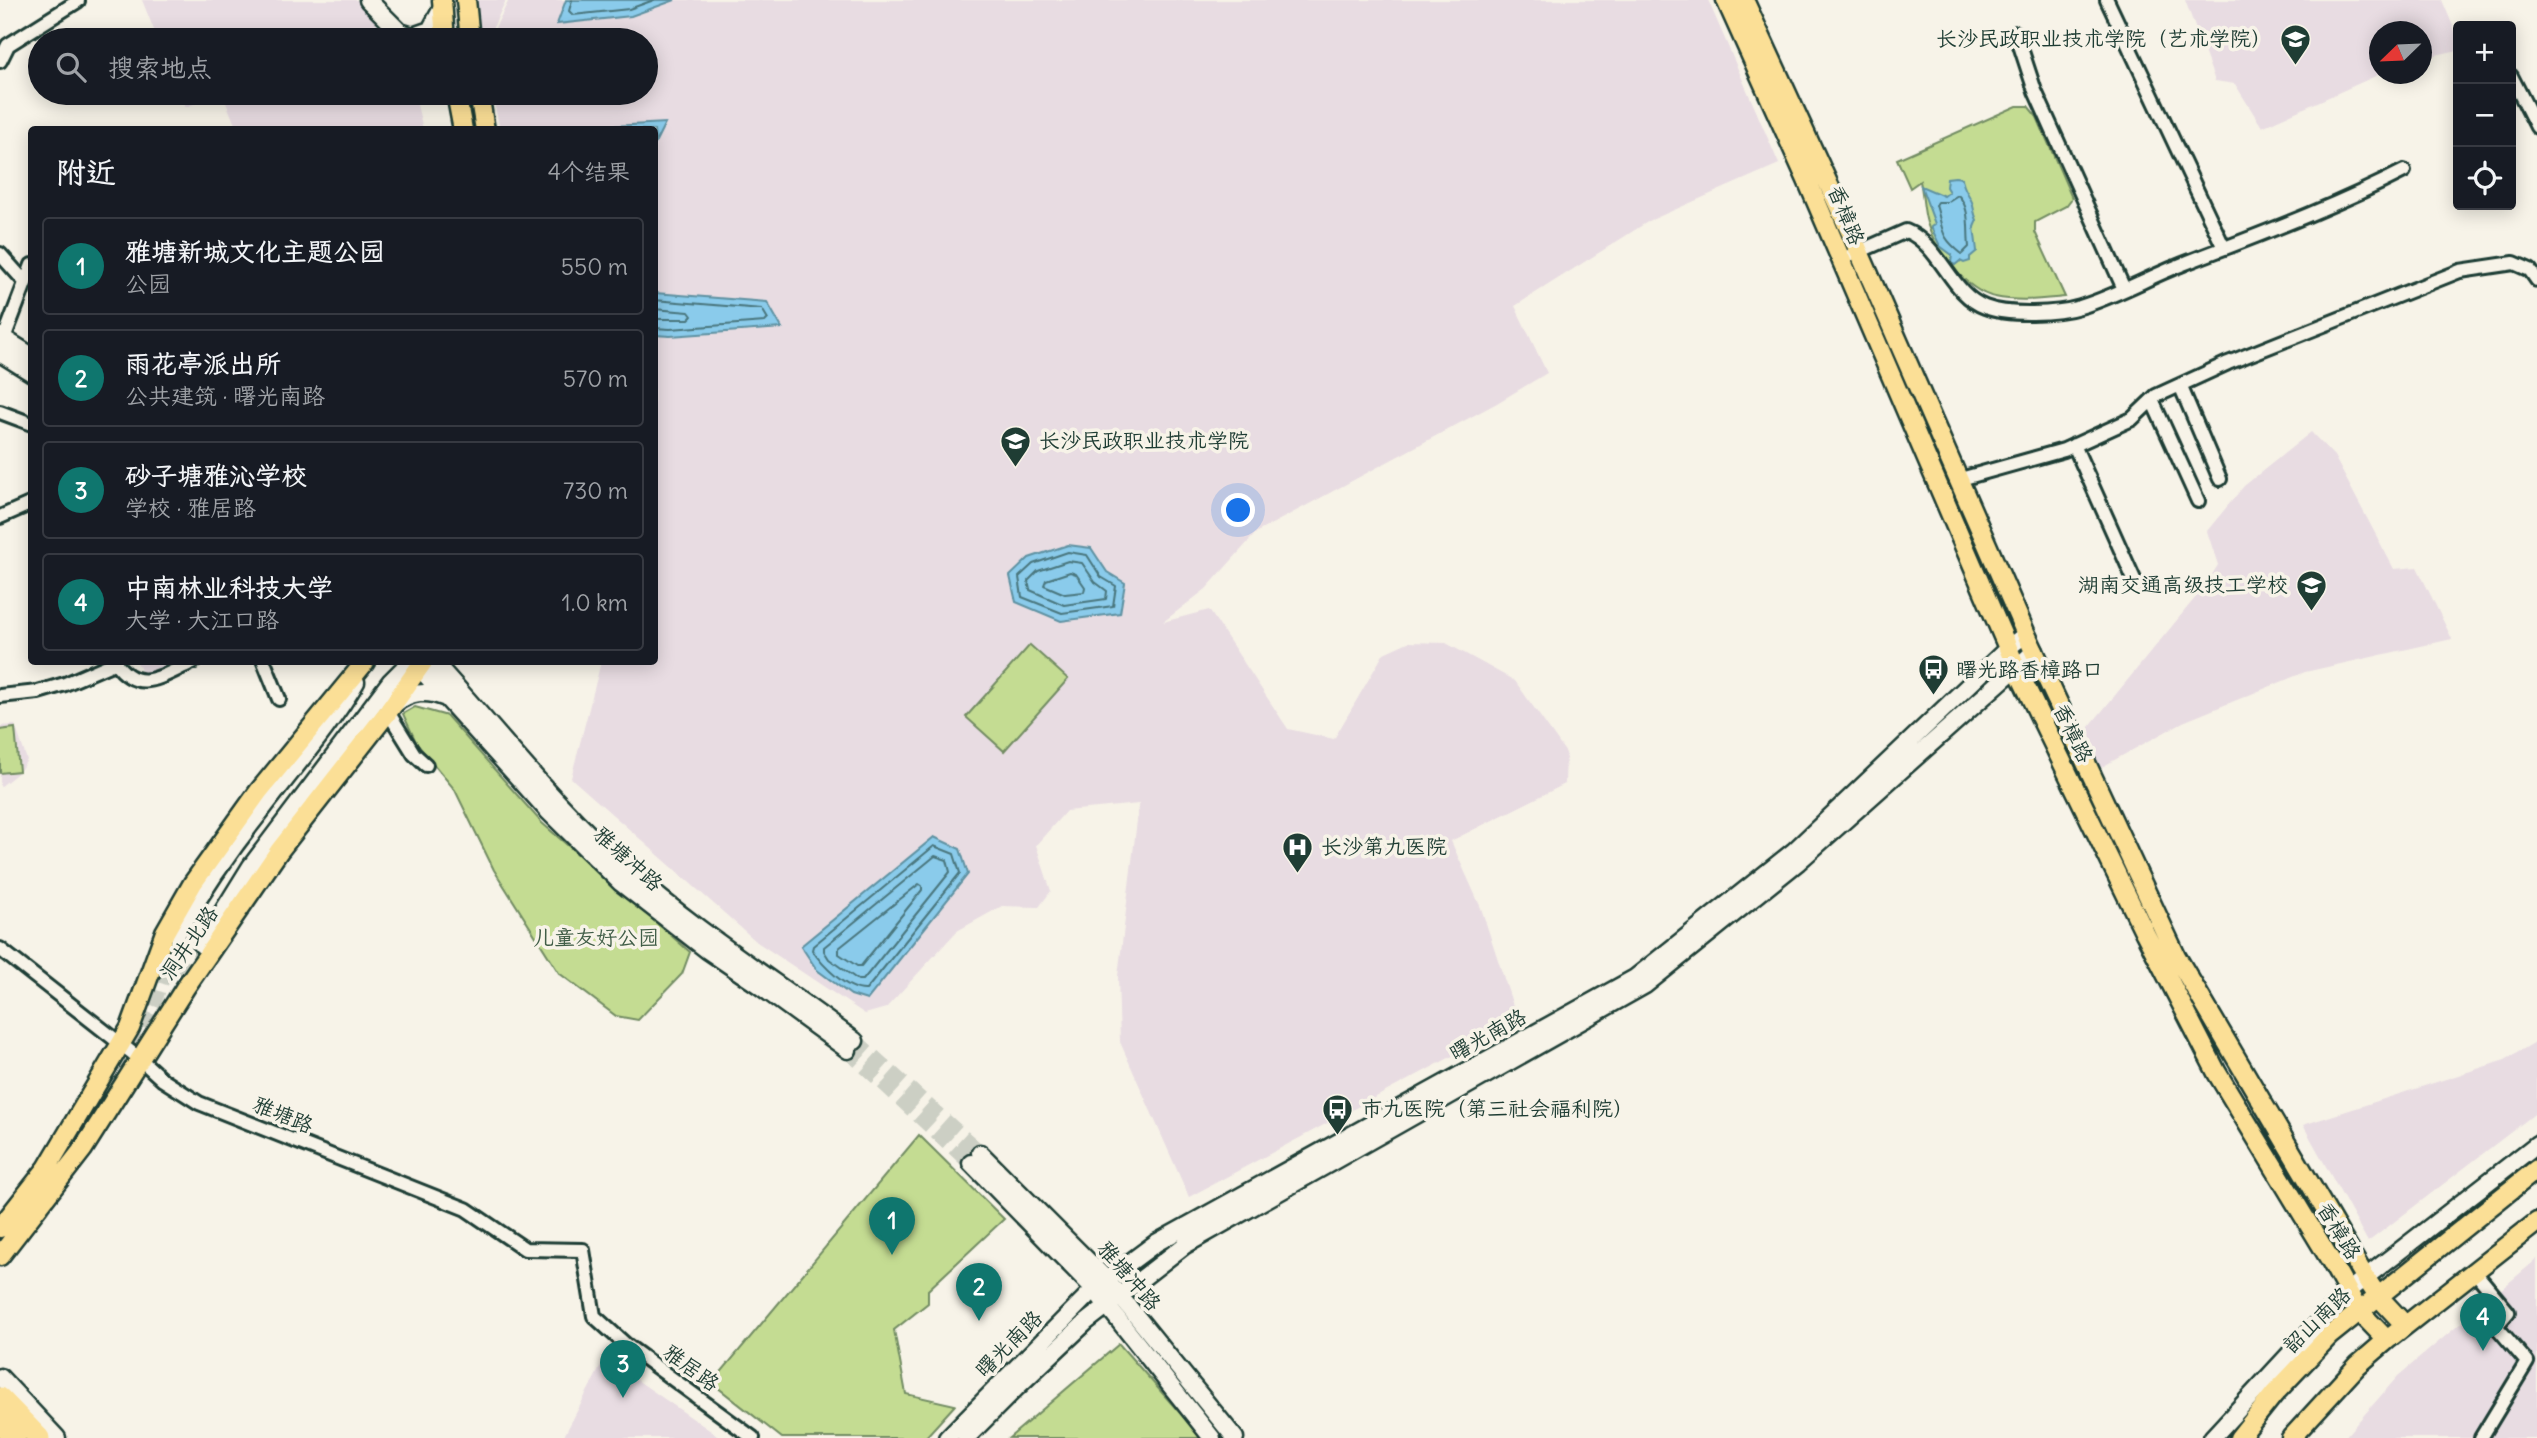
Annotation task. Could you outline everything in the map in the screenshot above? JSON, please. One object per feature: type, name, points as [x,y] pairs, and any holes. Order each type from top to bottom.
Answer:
[{"type":"highway","points":[[0,1398],[38,1438]]},
{"type":"highway","points":[[0,1423],[15,1438]]},
{"type":"main road","points":[[359,0],[388,28]]},
{"type":"main road","points":[[368,0],[396,28]]},
{"type":"main road","points":[[466,0],[469,28]]},
{"type":"main road","name":"香樟路","points":[[1726,0],[1802,168],[2017,669],[2145,933],[2217,1073],[2358,1310],[2387,1340]]},
{"type":"main road","name":"香樟路","points":[[1744,0],[1858,251],[2026,634],[2176,957],[2365,1277],[2377,1295],[2405,1325]]},
{"type":"main road","points":[[431,28],[442,4]]},
{"type":"main road","points":[[442,4],[444,28]]},
{"type":"main road","points":[[454,105],[461,122]]},
{"type":"main road","points":[[481,105],[484,126]]},
{"type":"main road","points":[[1,344],[28,354]]},
{"type":"main road","points":[[1,344],[28,369]]},
{"type":"main road","name":"曙光南路","points":[[947,1438],[1101,1284],[1156,1243],[1635,978],[1794,851],[2026,634]]},
{"type":"main road","name":"曙光南路","points":[[966,1438],[1026,1378],[1107,1305],[1185,1245],[1645,985],[1798,862],[2035,651]]},
{"type":"main road","points":[[177,934],[239,839],[342,704],[364,665]]},
{"type":"main road","name":"洞井北路","points":[[0,1228],[47,1168],[130,1028],[165,932],[193,883],[259,792],[364,665]]},
{"type":"main road","points":[[202,945],[251,866],[390,682],[417,665]]},
{"type":"main road","name":"洞井北路","points":[[0,1256],[83,1149],[185,988],[279,851],[389,710],[419,665]]},
{"type":"main road","name":"雅塘冲路","points":[[422,665],[582,828],[630,872],[852,1046]]},
{"type":"main road","points":[[389,710],[409,695],[453,694],[446,665]]},
{"type":"main road","points":[[2212,1438],[2348,1291],[2537,1144]]},
{"type":"main road","name":"雅塘冲路","points":[[975,1158],[1101,1284],[1121,1295],[1235,1438]]},
{"type":"main road","name":"韶山南路","points":[[2239,1438],[2329,1336],[2358,1310],[2537,1169]]},
{"type":"main road","points":[[0,1228],[36,1196],[0,1250]]},
{"type":"main road","points":[[2291,1438],[2358,1365],[2537,1222]]},
{"type":"main road","name":"雅塘冲路","points":[[1101,1284],[1107,1305],[1212,1438]]},
{"type":"main road","points":[[0,1377],[57,1438]]},
{"type":"street","points":[[2107,0],[2224,248]]},
{"type":"street","points":[[34,28],[78,1]]},
{"type":"street","points":[[0,61],[8,44],[28,32]]},
{"type":"street","points":[[2016,33],[2035,91],[2124,289]]},
{"type":"street","points":[[2515,84],[2537,127]]},
{"type":"street","points":[[1840,260],[1906,231],[1914,234],[1970,298],[1984,307],[2005,312],[2078,307],[2322,210],[2404,171]]},
{"type":"street","points":[[0,254],[25,282]]},
{"type":"street","points":[[1957,480],[2074,445],[2132,419],[2152,400],[2228,363],[2460,271],[2514,264],[2530,270],[2537,280]]},
{"type":"street","points":[[1,344],[28,275]]},
{"type":"street","points":[[2180,385],[2220,480]]},
{"type":"street","points":[[2152,400],[2198,501]]},
{"type":"street","points":[[0,412],[28,422]]},
{"type":"street","points":[[2074,445],[2137,586]]},
{"type":"street","points":[[0,517],[28,505]]},
{"type":"street","points":[[0,696],[38,692],[65,684],[109,665]]},
{"type":"street","points":[[118,665],[126,676],[135,681],[147,681],[186,665]]},
{"type":"street","points":[[265,665],[279,699]]},
{"type":"street","points":[[389,710],[414,754],[426,765]]},
{"type":"street","name":"雅塘路","points":[[0,949],[163,1080],[199,1102],[466,1209],[525,1249],[583,1250]]},
{"type":"street","name":"雅居路","points":[[583,1250],[594,1316],[625,1343],[753,1438]]},
{"type":"street","points":[[2474,1271],[2508,1312],[2496,1326],[2532,1365],[2481,1438]]},
{"type":"shaded area","points":[[142,0],[370,0],[393,28],[153,28]]},
{"type":"shaded area","points":[[473,0],[506,0],[493,28],[478,28]]},
{"type":"shaded area","name":"长沙民政职业技术学院","points":[[509,0],[1708,0],[1779,164],[1649,221],[1515,306],[1547,373],[1497,403],[1257,532],[1206,589],[1163,622],[1209,610],[1288,729],[1334,739],[1384,653],[1408,642],[1446,643],[1515,681],[1566,753],[1565,784],[1451,841],[1481,908],[1518,1021],[1189,1197],[1120,1042],[1118,976],[1139,804],[1066,811],[1036,845],[1051,891],[1039,907],[1002,906],[957,931],[886,1008],[865,1014],[757,942],[571,778],[600,665],[658,665],[658,126],[499,126],[495,105],[658,105],[658,28],[495,28]]},
{"type":"shaded area","name":"长沙民政职业技术学院（艺术学院）","points":[[2185,0],[2442,0],[2453,26],[2453,51],[2432,56],[2432,21],[2369,21],[2369,79],[2262,127],[2235,84],[2215,81]]},
{"type":"shaded area","points":[[227,105],[417,105],[422,126],[236,126]]},
{"type":"shaded area","name":"湖南交通高级技工学校","points":[[2311,432],[2334,456],[2394,569],[2417,567],[2452,639],[2305,672],[2183,722],[2100,768],[2084,733],[2205,586],[2218,565],[2207,531],[2244,486]]},
{"type":"shaded area","points":[[138,665],[172,665],[144,676]]},
{"type":"shaded area","points":[[15,725],[27,760],[19,772],[0,787],[0,726]]},
{"type":"shaded area","points":[[2537,1041],[2537,1112],[2368,1242],[2303,1125],[2505,1060]]},
{"type":"shaded area","points":[[2537,1259],[2537,1438],[2344,1438],[2398,1376]]},
{"type":"shaded area","points":[[605,1358],[721,1438],[563,1438]]},
{"type":"green space","points":[[2017,106],[2028,106],[2037,117],[2072,198],[2066,206],[2035,222],[2035,232],[2065,297],[2004,299],[1973,287],[1944,257],[1931,234],[1920,181],[1910,188],[1897,159]]},
{"type":"green space","points":[[1030,645],[1068,679],[1004,751],[966,717]]},
{"type":"green space","name":"儿童友好公园","points":[[415,707],[447,716],[542,823],[690,952],[682,974],[638,1020],[616,1016],[559,973],[494,870],[455,790],[417,744],[403,714]]},
{"type":"green space","points":[[15,728],[19,771],[0,773],[0,730]]},
{"type":"green space","points":[[919,1135],[1004,1219],[928,1290],[928,1303],[894,1330],[906,1394],[955,1405],[925,1438],[782,1438],[712,1383]]},
{"type":"green space","points":[[1119,1344],[1202,1438],[1009,1438]]},
{"type":"water","points":[[566,0],[675,0],[631,16],[557,24]]},
{"type":"water","points":[[665,123],[658,137],[658,126],[612,126]]},
{"type":"water","points":[[1947,178],[1962,178],[1972,202],[1977,220],[1974,227],[1977,251],[1970,257],[1970,261],[1960,261],[1955,265],[1951,263],[1952,255],[1940,246],[1931,227],[1935,224],[1921,186],[1944,196],[1949,192],[1946,187]]},
{"type":"water","points":[[658,293],[767,302],[782,328],[658,335]]},
{"type":"water","points":[[1068,545],[1091,548],[1107,572],[1125,583],[1120,613],[1061,621],[1016,602],[1010,576],[1029,558]]},
{"type":"water","points":[[934,837],[960,849],[968,874],[867,1000],[851,995],[817,970],[801,946]]},
{"type":"tunnel","points":[[53,1169],[95,1112],[132,1048],[152,1006],[177,934]]},
{"type":"tunnel","points":[[183,977],[202,945]]},
{"type":"tunnel","points":[[855,1041],[980,1153]]},
{"type":"tunnel","points":[[848,1050],[971,1163]]},
{"type":"place","name":"长沙民政职业技术学院（艺术学院）","points":[[2295,66]]},
{"type":"place","name":"长沙民政职业技术学院","points":[[1016,468]]},
{"type":"place","name":"湖南交通高级技工学校","points":[[2311,612]]},
{"type":"place","name":"曙光路香樟路口","points":[[1933,697]]},
{"type":"place","name":"长沙第九医院","points":[[1298,874]]},
{"type":"place","name":"市九医院（第三社会福利院）","points":[[1338,1136]]},
{"type":"place","name":"雅塘新城文化主题公园","points":[[892,1255]]},
{"type":"place","name":"雨花亭派出所","points":[[979,1321]]},
{"type":"place","name":"中南林业科技大学","points":[[2483,1351]]},
{"type":"place","name":"砂子塘雅沁学校","points":[[623,1398]]}]
